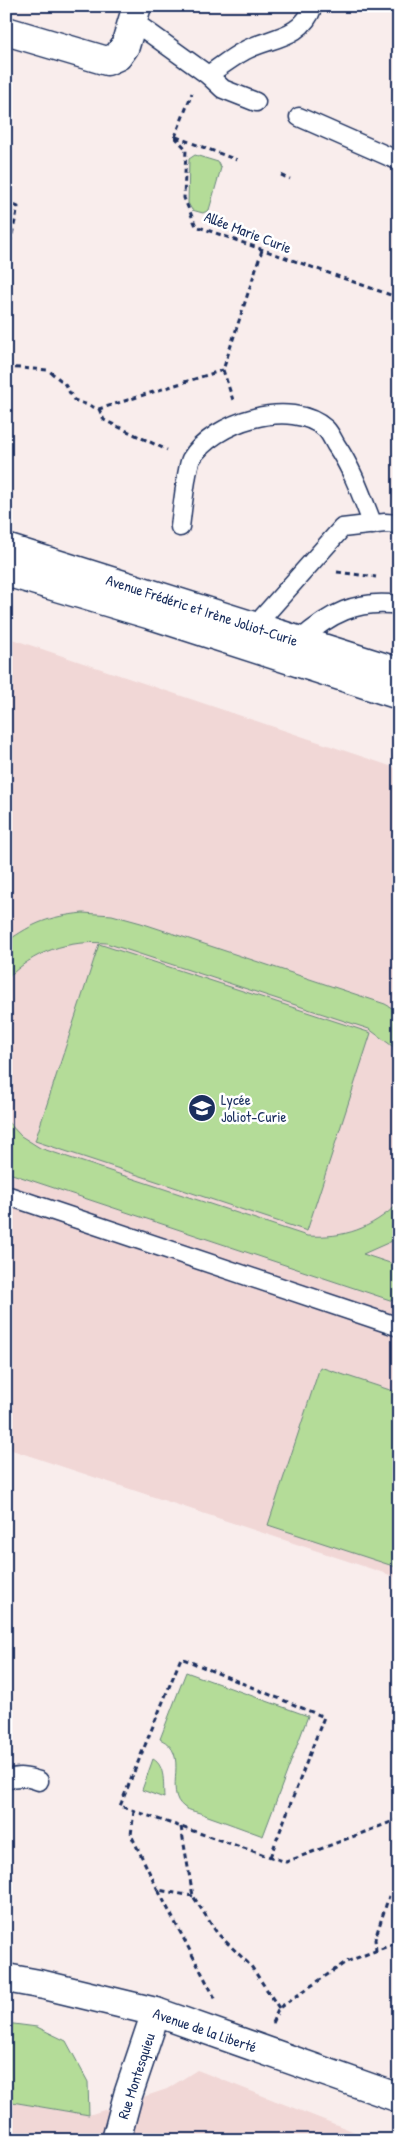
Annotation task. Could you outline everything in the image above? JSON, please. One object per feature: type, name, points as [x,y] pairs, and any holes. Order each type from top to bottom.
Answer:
[{"type":"main road","points":[[6,30],[106,61],[118,56],[125,46],[135,14]]},
{"type":"main road","name":"Avenue Frédéric et Irène Joliot-Curie","points":[[6,548],[399,672]]},
{"type":"main road","name":"Avenue Frédéric et Irène Joliot-Curie","points":[[6,572],[151,615],[399,695]]},
{"type":"main road","name":"Avenue de la Liberté","points":[[6,1978],[44,1985],[156,2012],[399,2098]]},
{"type":"main road","name":"Rue Montesquieu","points":[[116,2140],[128,2095],[156,2012]]},
{"type":"lane","points":[[208,74],[244,51],[277,40],[296,29],[311,12],[313,6]]},
{"type":"lane","points":[[135,14],[208,74],[223,89],[256,102]]},
{"type":"lane","points":[[299,118],[399,161]]},
{"type":"lane","points":[[180,527],[190,461],[204,442],[232,424],[275,414],[301,416],[326,429],[349,464],[373,524]]},
{"type":"lane","points":[[254,627],[342,528],[373,524],[399,524]]},
{"type":"lane","points":[[299,641],[324,620],[349,607],[399,605]]},
{"type":"lane","points":[[6,1195],[399,1327]]},
{"type":"lane","points":[[6,1780],[14,1777],[26,1777],[39,1781]]},
{"type":"path","points":[[193,92],[176,137],[237,160]]},
{"type":"path","name":"Allée Marie Curie","points":[[176,137],[186,149],[184,198],[196,226],[399,298]]},
{"type":"path","points":[[281,175],[290,179]]},
{"type":"path","points":[[6,202],[18,206],[6,262]]},
{"type":"path","points":[[240,422],[223,370],[262,250]]},
{"type":"path","points":[[6,367],[48,370],[64,383],[74,400],[100,409],[223,370]]},
{"type":"path","points":[[100,409],[104,420],[190,461]]},
{"type":"path","points":[[307,568],[381,577]]},
{"type":"path","points":[[270,1857],[324,1717],[181,1658],[120,1806],[134,1810],[181,1827],[270,1857],[286,1862],[399,1819]]},
{"type":"path","points":[[134,1810],[131,1835],[218,2003]]},
{"type":"path","points":[[181,1827],[193,1896],[217,1933],[251,1966],[279,2008]]},
{"type":"path","points":[[158,1890],[193,1896]]},
{"type":"path","points":[[376,1950],[375,1939],[388,1896]]},
{"type":"path","points":[[260,2049],[279,2008],[346,1962],[399,1942]]},
{"type":"shaded area","name":"Lycée Joliot-Curie","points":[[6,637],[399,769],[399,1578],[6,1448]]},
{"type":"shaded area","points":[[197,2070],[375,2140],[6,2140],[6,2101],[89,2115],[167,2089]]},
{"type":"green space","points":[[195,155],[218,162],[221,168],[209,210],[203,213],[192,210],[188,203],[189,159]]},
{"type":"green space","points":[[83,913],[112,915],[141,923],[385,1004],[399,1012],[399,1051],[369,1029],[106,943],[78,943],[52,949],[16,970],[6,980],[6,942],[34,925],[60,916]]},
{"type":"green space","points":[[99,944],[371,1033],[307,1231],[35,1141]]},
{"type":"green space","points":[[6,1120],[21,1136],[40,1148],[307,1236],[334,1235],[357,1230],[378,1219],[399,1203],[399,1238],[363,1254],[399,1266],[399,1303],[6,1172]]},
{"type":"green space","points":[[320,1367],[399,1393],[399,1568],[268,1525]]},
{"type":"green space","points":[[186,1672],[308,1716],[263,1836],[189,1810],[178,1800],[175,1792],[176,1763],[174,1754],[169,1746],[160,1739]]},
{"type":"green space","points":[[153,1759],[162,1771],[164,1798],[142,1790]]},
{"type":"green space","points":[[6,2023],[37,2027],[66,2041],[88,2082],[89,2115],[6,2101]]},
{"type":"place","name":"Lycée Joliot-Curie","points":[[202,1108]]}]
